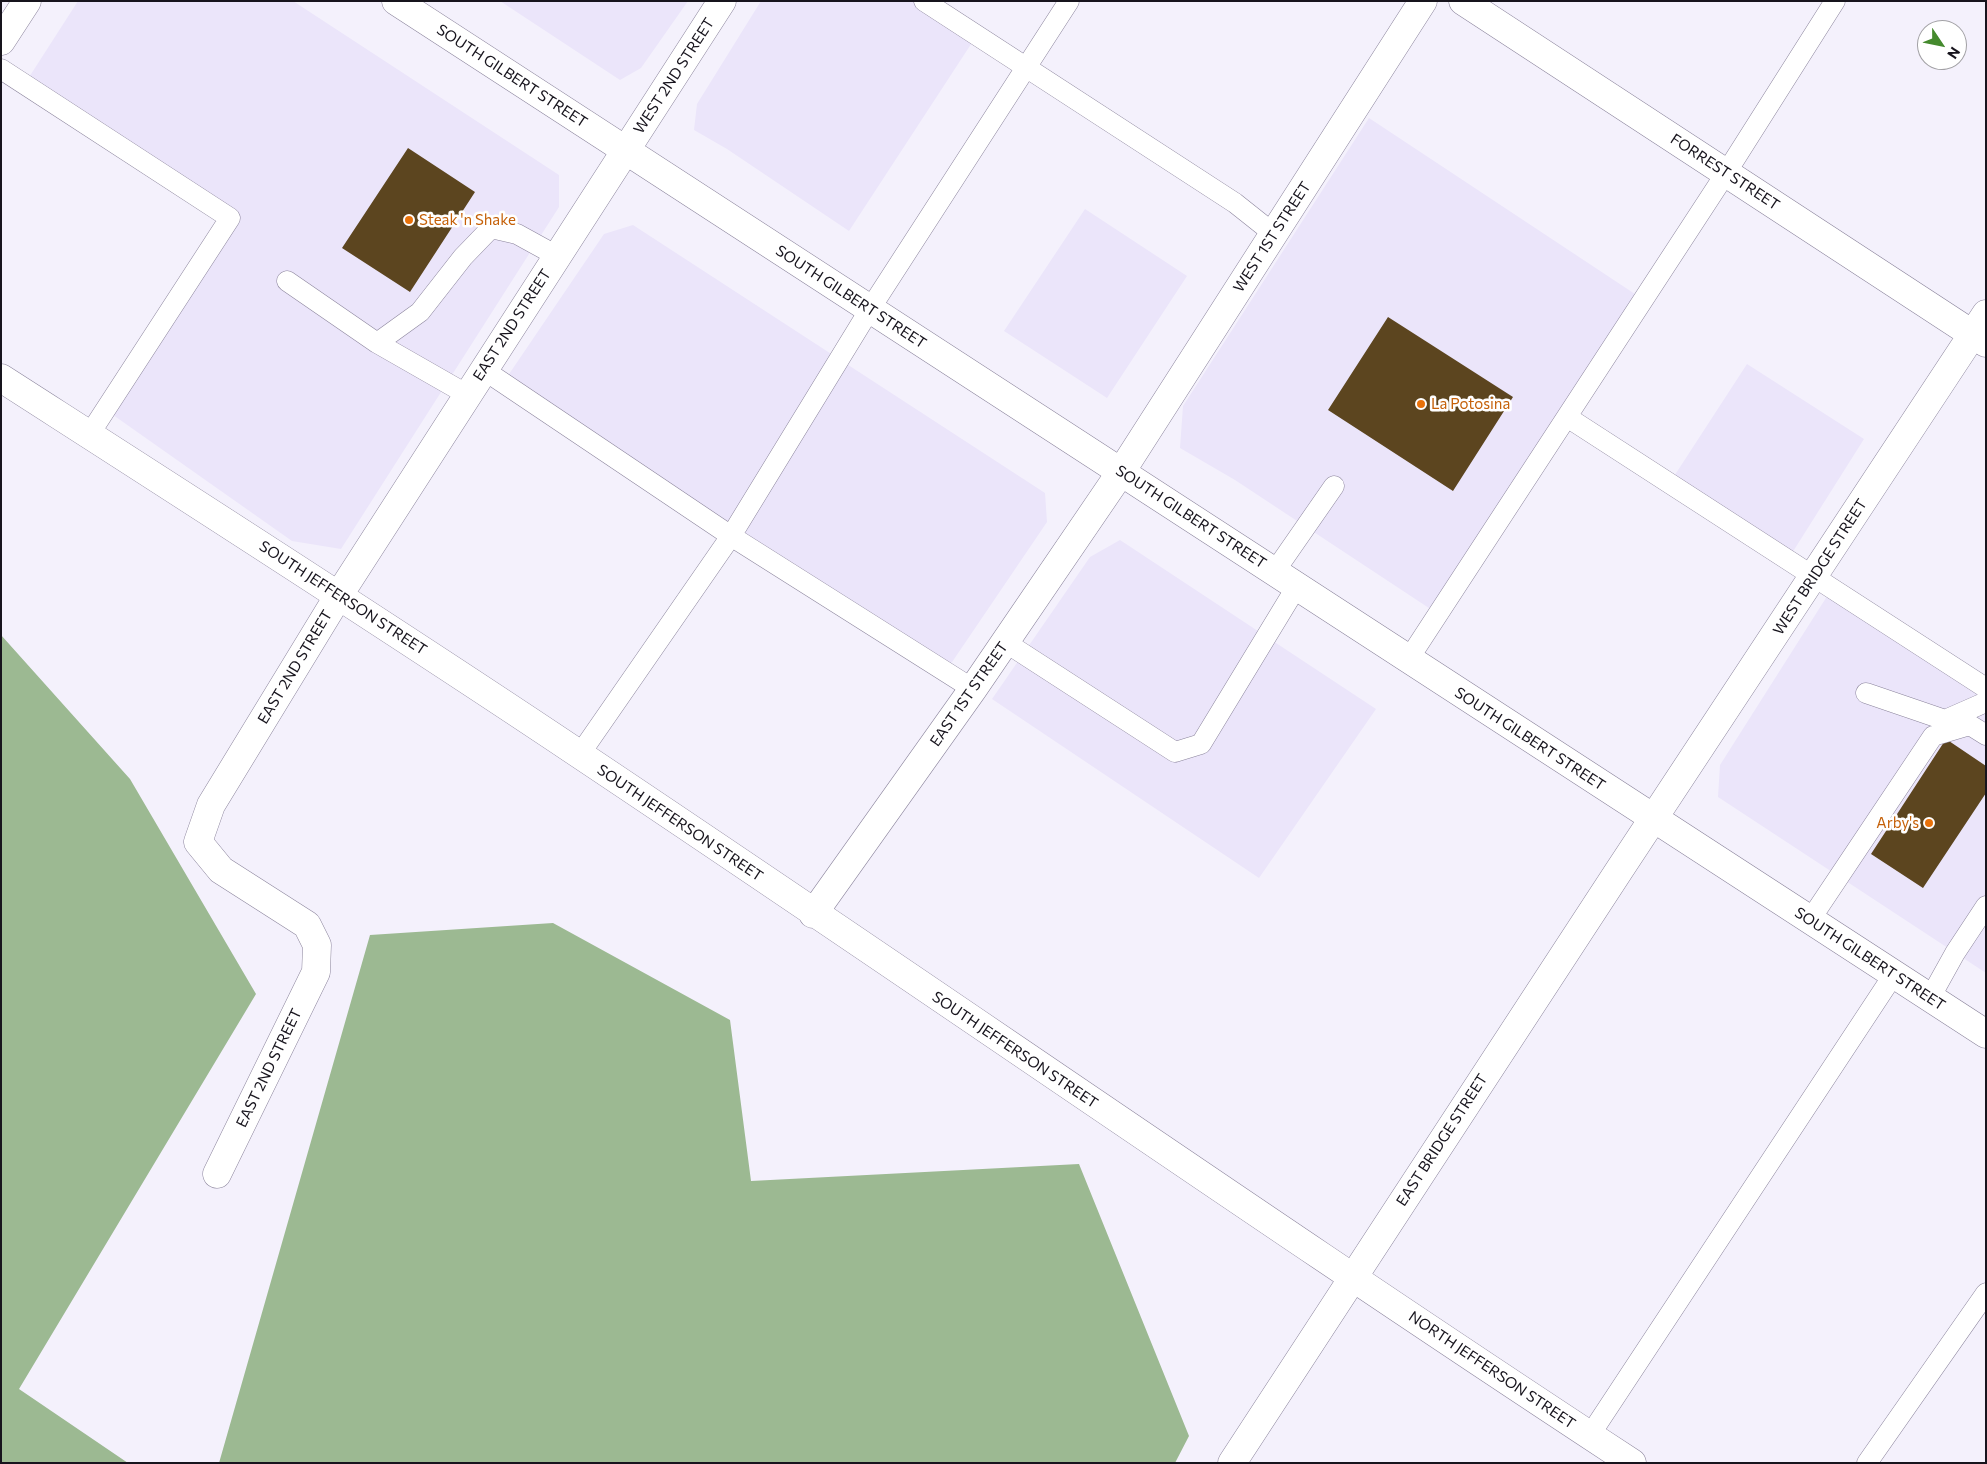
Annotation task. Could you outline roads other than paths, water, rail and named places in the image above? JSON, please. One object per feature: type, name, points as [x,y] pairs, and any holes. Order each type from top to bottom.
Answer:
[{"type":"street","points":[[1,40],[26,1]]},
{"type":"street","name":"SOUTH GILBERT STREET","points":[[396,1],[1986,1034]]},
{"type":"street","name":"WEST 2ND STREET","points":[[625,150],[722,1]]},
{"type":"street","name":"WEST 1ST STREET","points":[[1121,472],[1423,1]]},
{"type":"street","name":"FORREST STREET","points":[[1463,1],[1726,174],[1981,331]]},
{"type":"street","name":"EAST 2ND STREET","points":[[217,1174],[316,972],[318,945],[307,925],[221,870],[198,842],[211,805],[339,595],[625,150]]},
{"type":"street","name":"WEST BRIDGE STREET","points":[[1653,818],[1812,578],[1981,331]]},
{"type":"street","name":"SOUTH JEFFERSON STREET","points":[[1,378],[339,595],[580,754],[813,914],[1352,1277]]},
{"type":"street","name":"EAST 1ST STREET","points":[[813,914],[973,689],[1121,472]]},
{"type":"street","name":"EAST BRIDGE STREET","points":[[1232,1463],[1653,818]]},
{"type":"street","name":"NORTH JEFFERSON STREET","points":[[1352,1277],[1632,1463]]},
{"type":"lane","points":[[924,1],[1235,203],[1274,234]]},
{"type":"lane","points":[[580,754],[731,536],[870,309],[1069,1]]},
{"type":"lane","points":[[1408,660],[1726,174],[1835,1]]},
{"type":"lane","points":[[1,69],[230,218],[90,435]]},
{"type":"lane","points":[[377,343],[420,312],[463,257],[492,228],[517,234],[557,256]]},
{"type":"lane","points":[[287,281],[377,343],[468,395]]},
{"type":"lane","points":[[484,370],[731,536],[973,689]]},
{"type":"lane","points":[[1567,417],[1812,578],[1986,688]]},
{"type":"lane","points":[[1274,571],[1334,486]]},
{"type":"lane","points":[[1004,642],[1175,752],[1201,744],[1297,586]]},
{"type":"lane","points":[[1866,694],[1946,720],[1986,702]]},
{"type":"lane","points":[[1810,920],[1932,736],[1970,725],[1986,735]]},
{"type":"lane","points":[[1930,998],[1955,953],[1986,906]]},
{"type":"lane","points":[[1590,1435],[1894,974]]},
{"type":"lane","points":[[1867,1463],[1986,1293]]},
{"type":"place","name":"Steak 'n Shake","points":[[409,220]]},
{"type":"place","name":"La Potosina","points":[[1421,404]]},
{"type":"place","name":"Arby's","points":[[1929,823]]}]
